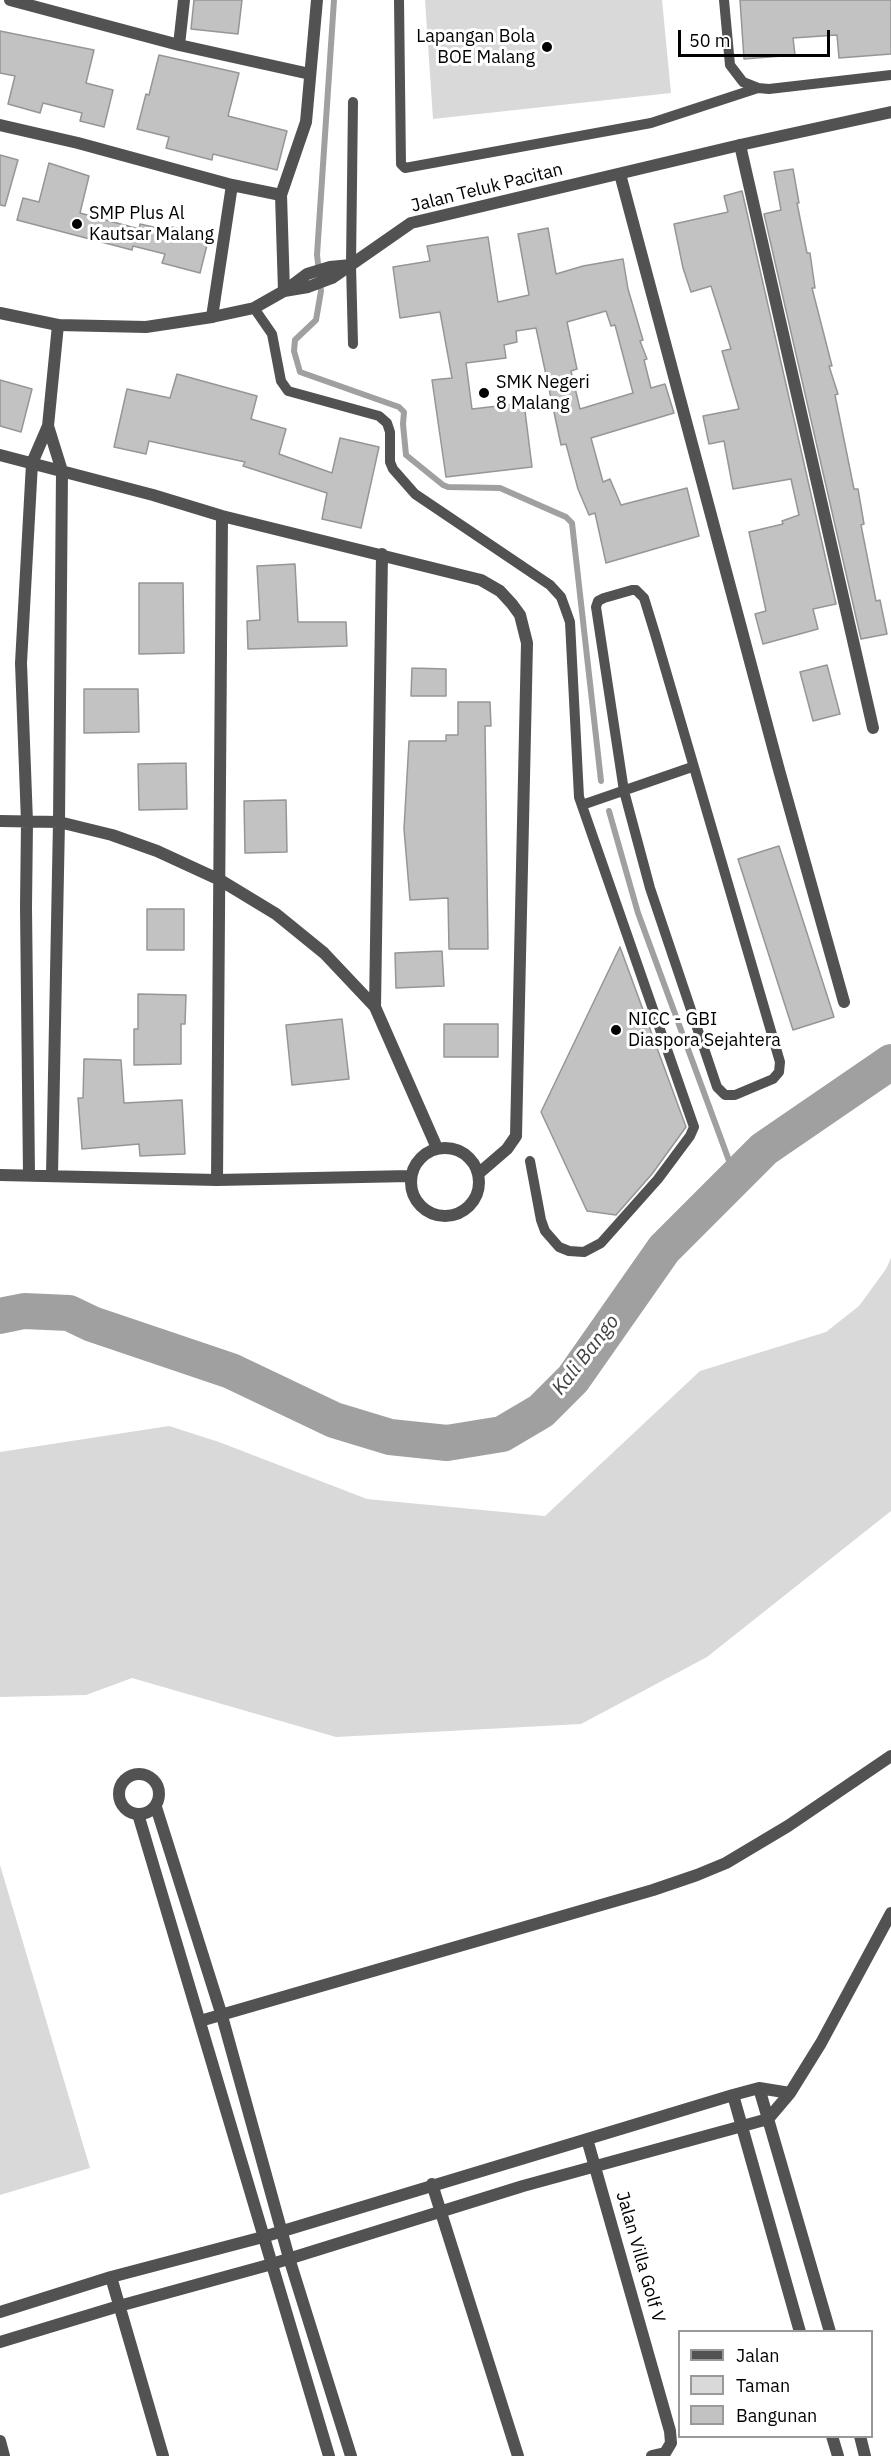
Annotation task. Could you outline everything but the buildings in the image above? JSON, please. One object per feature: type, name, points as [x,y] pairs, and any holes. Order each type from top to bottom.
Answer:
[{"type":"street","points":[[10,0],[179,45],[310,74]]},
{"type":"street","points":[[62,14],[64,0]]},
{"type":"street","points":[[179,45],[184,0]]},
{"type":"street","points":[[284,291],[281,195],[306,122],[317,0]]},
{"type":"street","name":"Jalan Teluk Pacitan","points":[[0,312],[58,325],[146,327],[254,308],[284,291],[351,265],[411,223],[740,145],[891,112]]},
{"type":"street","points":[[0,125],[78,143],[232,185],[281,195]]},
{"type":"street","points":[[740,145],[873,728]]},
{"type":"street","points":[[620,174],[779,770],[844,1002]]},
{"type":"street","points":[[212,317],[232,185]]},
{"type":"street","points":[[29,1175],[27,822],[21,663],[32,463],[48,426],[58,325]]},
{"type":"street","points":[[48,426],[62,471],[59,822],[52,1175]]},
{"type":"street","points":[[0,455],[222,516],[481,580],[500,591],[520,615],[527,644],[516,1136],[507,1149],[478,1174]]},
{"type":"street","points":[[217,1180],[222,516]]},
{"type":"street","points":[[375,1007],[382,554]]},
{"type":"street","points":[[0,821],[59,822],[112,835],[157,851],[220,880],[276,914],[324,953],[375,1007],[437,1148]]},
{"type":"street","points":[[450,1147],[463,1152],[473,1161],[478,1174],[479,1187],[474,1200],[465,1210],[453,1216],[439,1216],[426,1211],[416,1202],[411,1190],[410,1176],[420,1158],[437,1148],[450,1147]]},
{"type":"street","points":[[0,1175],[217,1180],[410,1176]]},
{"type":"street","points":[[200,2021],[653,1890],[697,1875],[726,1863],[788,1827],[891,1756]]},
{"type":"street","points":[[156,1807],[138,1814],[129,1811],[122,1804],[119,1795],[121,1785],[127,1777],[136,1773],[146,1774],[154,1779],[159,1788],[156,1807],[222,2016],[282,2231],[351,2456]]},
{"type":"street","points":[[138,1814],[329,2456]]},
{"type":"street","points":[[0,2342],[119,2306],[272,2264],[596,2166],[768,2119],[790,2093],[816,2053],[891,1913]]},
{"type":"street","points":[[0,2312],[111,2277],[263,2237],[432,2184],[733,2095],[759,2088],[790,2093]]},
{"type":"street","points":[[759,2088],[830,2330]]},
{"type":"street","points":[[733,2095],[800,2330]]},
{"type":"street","name":"Jalan Villa Golf V","points":[[587,2139],[670,2432],[671,2443],[665,2453],[652,2456]]},
{"type":"street","points":[[432,2184],[518,2456]]},
{"type":"street","points":[[111,2277],[163,2456]]},
{"type":"street","points":[[833,2438],[838,2456]]},
{"type":"street","points":[[860,2438],[865,2456]]},
{"type":"street","points":[[0,2441],[4,2456]]},
{"type":"lane","points":[[399,0],[401,164],[405,168],[651,123],[758,88],[796,87],[891,75]]},
{"type":"lane","points":[[724,0],[730,65],[743,82],[758,88]]},
{"type":"lane","points":[[353,102],[351,265],[353,344]]},
{"type":"lane","points":[[254,308],[272,334],[281,381],[288,391],[379,416],[387,423],[390,432],[390,462],[393,469],[415,494],[550,585],[561,597],[570,622],[578,783],[582,805],[694,1127],[690,1136],[658,1179],[601,1244],[584,1252],[559,1248],[545,1232],[530,1161]]},
{"type":"lane","points":[[636,590],[644,598],[780,1062],[779,1072],[773,1079],[735,1095],[725,1095],[717,1087],[650,888],[624,791],[596,607],[598,601],[604,598],[636,590]]},
{"type":"lane","points":[[582,805],[692,767]]},
{"type":"green space","name":"Lapangan Bola BOE Malang","points":[[425,0],[662,0],[671,93],[433,119]]},
{"type":"green space","points":[[891,1258],[891,1511],[707,1657],[581,1724],[336,1737],[132,1678],[86,1695],[0,1697],[0,1452],[169,1426],[219,1442],[367,1499],[545,1516],[700,1371],[826,1332],[859,1306],[886,1269]]},
{"type":"green space","points":[[0,1865],[90,2168],[0,2195]]},
{"type":"waterway","points":[[319,272],[317,255],[334,0]]},
{"type":"waterway","points":[[320,282],[321,291],[316,320],[295,340],[294,351],[300,372],[399,407],[404,412],[406,455],[443,485],[500,488],[566,517],[572,523],[601,781]]},
{"type":"waterway","points":[[609,811],[638,913],[735,1177]]},
{"type":"waterway","name":"Kali Bango","points":[[0,1316],[24,1311],[69,1313],[92,1324],[231,1371],[334,1420],[390,1437],[447,1443],[502,1434],[541,1411],[573,1379],[664,1249],[764,1149],[891,1062]]},
{"type":"place","name":"Lapangan Bola BOE Malang","points":[[547,47]]},
{"type":"place","name":"SMP Plus Al Kautsar Malang","points":[[77,224]]},
{"type":"place","name":"SMK Negeri 8 Malang","points":[[484,393]]},
{"type":"place","name":"NICC - GBI Diaspora Sejahtera","points":[[616,1030]]}]
